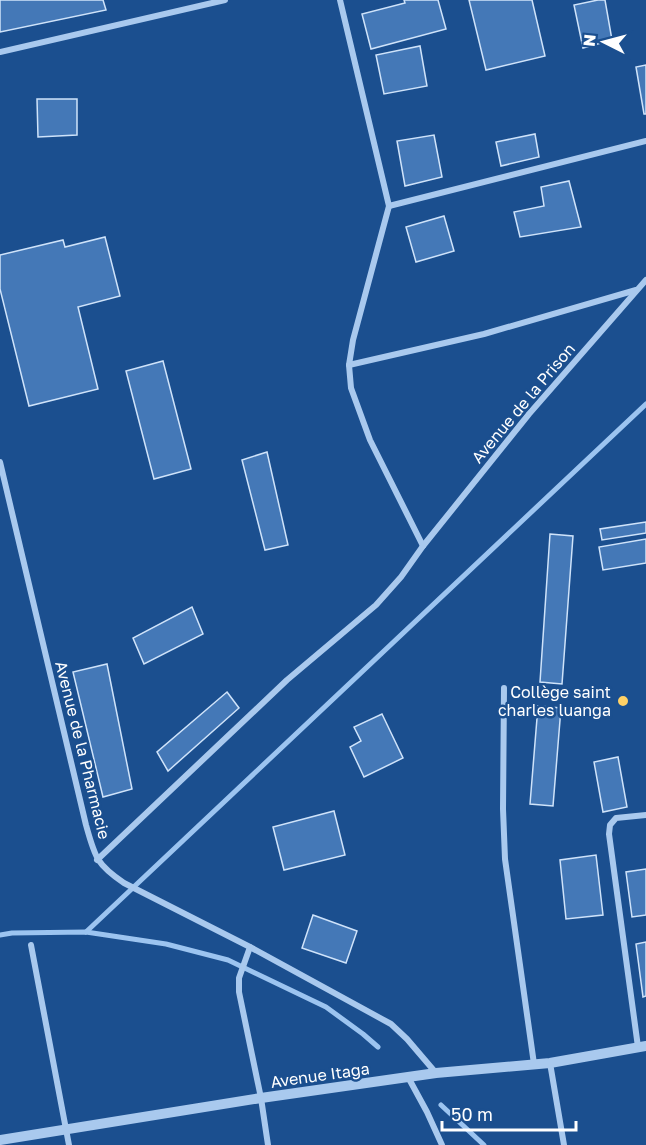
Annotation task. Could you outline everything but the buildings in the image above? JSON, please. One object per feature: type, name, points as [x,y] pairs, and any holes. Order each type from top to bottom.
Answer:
[{"type":"street","points":[[0,52],[225,0]]},
{"type":"street","points":[[340,0],[389,206],[353,340],[349,365],[351,388],[370,440],[423,546]]},
{"type":"street","points":[[389,206],[646,141]]},
{"type":"street","name":"Avenue de la Prison","points":[[97,860],[287,680],[376,605],[401,577],[423,546],[529,414],[646,280]]},
{"type":"street","points":[[349,365],[484,334],[638,290]]},
{"type":"street","name":"Avenue de la Pharmacie","points":[[0,462],[86,825],[97,860],[106,871],[124,883],[392,1024],[436,1073]]},
{"type":"street","points":[[504,688],[503,809],[506,859],[534,1064]]},
{"type":"street","points":[[642,1046],[609,834],[610,825],[616,818],[646,815]]},
{"type":"street","points":[[31,945],[69,1145]]},
{"type":"street","points":[[249,947],[239,978],[239,992],[261,1098],[268,1145]]},
{"type":"street","name":"Avenue Itaga","points":[[0,1140],[261,1098],[436,1073],[550,1063],[642,1046]]},
{"type":"street","points":[[550,1063],[564,1145]]},
{"type":"street","points":[[408,1077],[442,1145]]},
{"type":"waterway","points":[[86,932],[646,404]]},
{"type":"waterway","points":[[0,935],[86,932],[166,944],[228,960],[326,1007],[378,1047]]},
{"type":"waterway","points":[[441,1105],[484,1145]]},
{"type":"place","name":"Collège saint charles luanga","points":[[623,701]]}]
